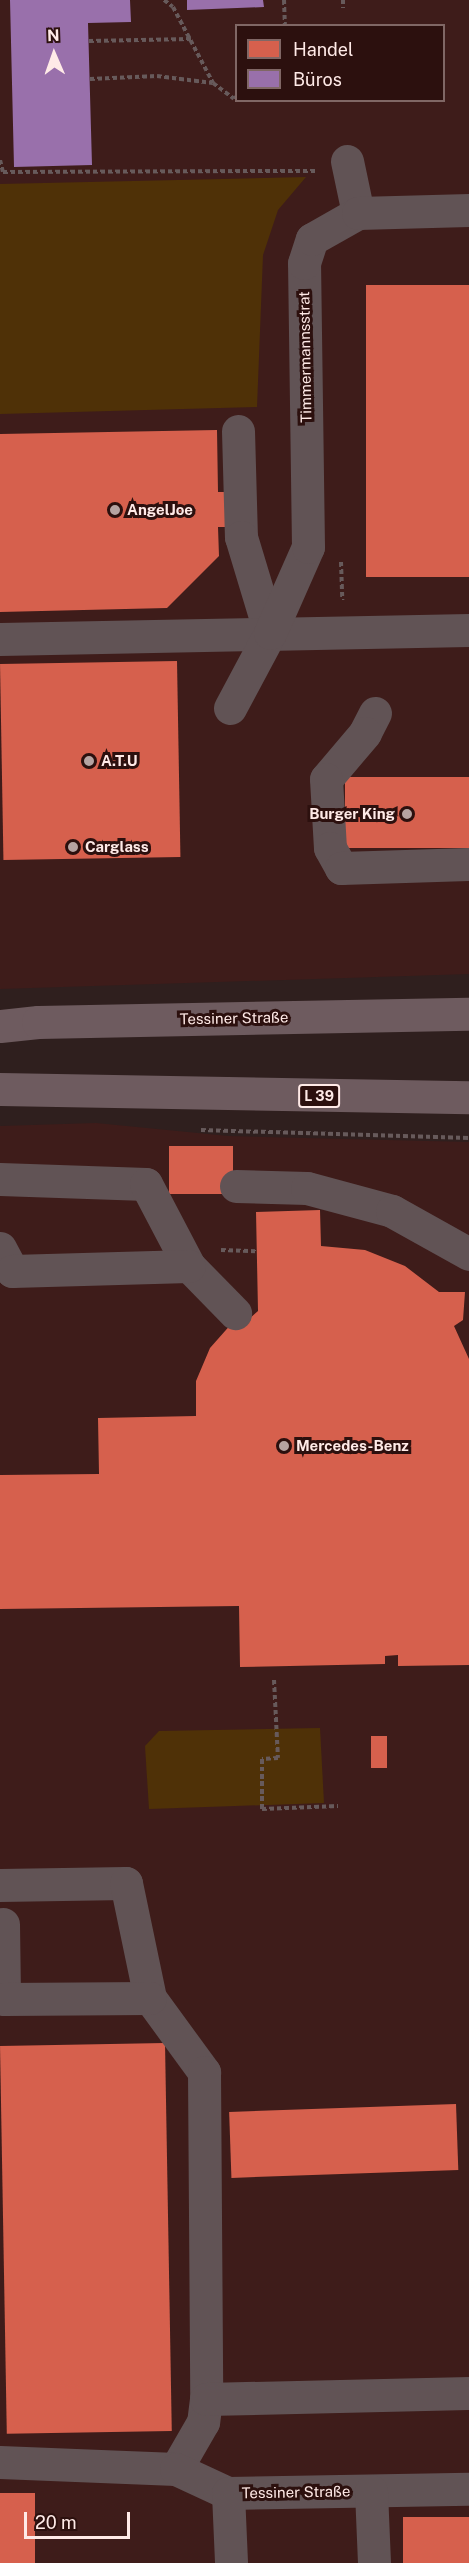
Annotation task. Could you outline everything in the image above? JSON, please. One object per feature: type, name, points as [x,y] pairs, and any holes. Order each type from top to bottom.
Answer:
[{"type":"main road","name":"Tessiner Straße","points":[[0,1026],[49,1021],[469,1014]]},
{"type":"main road","name":"L 39","points":[[0,1089],[469,1097]]},
{"type":"street","points":[[348,166],[358,213]]},
{"type":"street","name":"Timmermannsstrat","points":[[230,708],[270,633],[308,547],[304,262],[312,238],[358,213],[469,210]]},
{"type":"street","points":[[238,431],[241,537],[270,633]]},
{"type":"street","points":[[0,639],[469,630]]},
{"type":"street","points":[[375,712],[365,733],[326,779],[330,848],[341,868],[469,864]]},
{"type":"street","points":[[0,1179],[146,1184],[189,1266],[235,1312]]},
{"type":"street","points":[[236,1186],[307,1188],[392,1211],[469,1254]]},
{"type":"street","points":[[0,1248],[12,1271],[189,1266]]},
{"type":"street","points":[[0,1885],[126,1883],[150,1998],[204,2072],[206,2399],[203,2422],[176,2469]]},
{"type":"street","points":[[3,1924],[4,1999],[150,1998]]},
{"type":"street","points":[[206,2399],[469,2393]]},
{"type":"street","name":"Tessiner Straße","points":[[0,2462],[176,2469],[228,2493],[469,2489]]},
{"type":"street","points":[[371,2491],[374,2563]]},
{"type":"street","points":[[228,2493],[231,2563]]},
{"type":"path","points":[[164,0],[173,7],[213,83],[235,98]]},
{"type":"path","points":[[284,0],[285,24]]},
{"type":"path","points":[[343,0],[343,8]]},
{"type":"path","points":[[89,41],[191,39]]},
{"type":"path","points":[[90,79],[157,76],[213,83]]},
{"type":"path","points":[[0,160],[3,172],[348,166]]},
{"type":"path","points":[[341,549],[343,633]]},
{"type":"path","points":[[274,1680],[278,1758],[262,1759],[262,1809],[338,1806]]},
{"type":"shaded area","points":[[0,0],[469,0],[469,974],[0,989]]},
{"type":"shaded area","points":[[306,177],[278,210],[263,255],[257,407],[0,414],[0,184]]},
{"type":"shaded area","points":[[96,1123],[228,1136],[469,1142],[469,2563],[0,2563],[0,1126]]},
{"type":"shaded area","points":[[320,1728],[324,1803],[149,1809],[145,1746],[159,1731]]},
{"type":"building: Handel","points":[[366,285],[469,285],[469,577],[366,577]]},
{"type":"building: Handel","name":"AngelJoe","points":[[217,430],[218,492],[230,492],[231,527],[218,527],[219,556],[167,608],[0,612],[0,434]]},
{"type":"building: Handel","name":"A.T.U","points":[[177,661],[180,857],[3,860],[0,664]]},
{"type":"building: Handel","name":"Burger King","points":[[345,777],[469,777],[469,848],[345,848]]},
{"type":"building: Handel","points":[[169,1146],[233,1146],[233,1194],[169,1194]]},
{"type":"building: Handel","name":"Mercedes-Benz","points":[[320,1210],[321,1246],[365,1250],[405,1266],[439,1292],[465,1292],[463,1320],[454,1326],[469,1359],[469,1665],[398,1666],[398,1655],[385,1656],[385,1664],[240,1667],[239,1606],[0,1609],[0,1475],[99,1474],[98,1418],[196,1416],[196,1381],[210,1348],[233,1322],[239,1328],[258,1311],[256,1212]]},
{"type":"building: Handel","points":[[371,1736],[387,1736],[387,1768],[371,1768]]},
{"type":"building: Handel","points":[[165,2043],[172,2431],[7,2434],[0,2046]]},
{"type":"building: Handel","points":[[456,2104],[458,2170],[231,2178],[229,2112]]},
{"type":"building: Handel","points":[[0,2493],[35,2493],[35,2563],[0,2563]]},
{"type":"building: Handel","points":[[403,2517],[469,2517],[469,2563],[403,2563]]},
{"type":"building: Büros","points":[[10,0],[130,0],[131,22],[88,23],[92,165],[14,167]]},
{"type":"building: Büros","points":[[187,0],[263,0],[264,7],[187,10]]},
{"type":"place","name":"AngelJoe","points":[[115,510]]},
{"type":"place","name":"A.T.U","points":[[89,761]]},
{"type":"place","name":"Burger King","points":[[407,814]]},
{"type":"place","name":"Carglass","points":[[73,847]]},
{"type":"place","name":"Mercedes-Benz","points":[[284,1446]]}]
